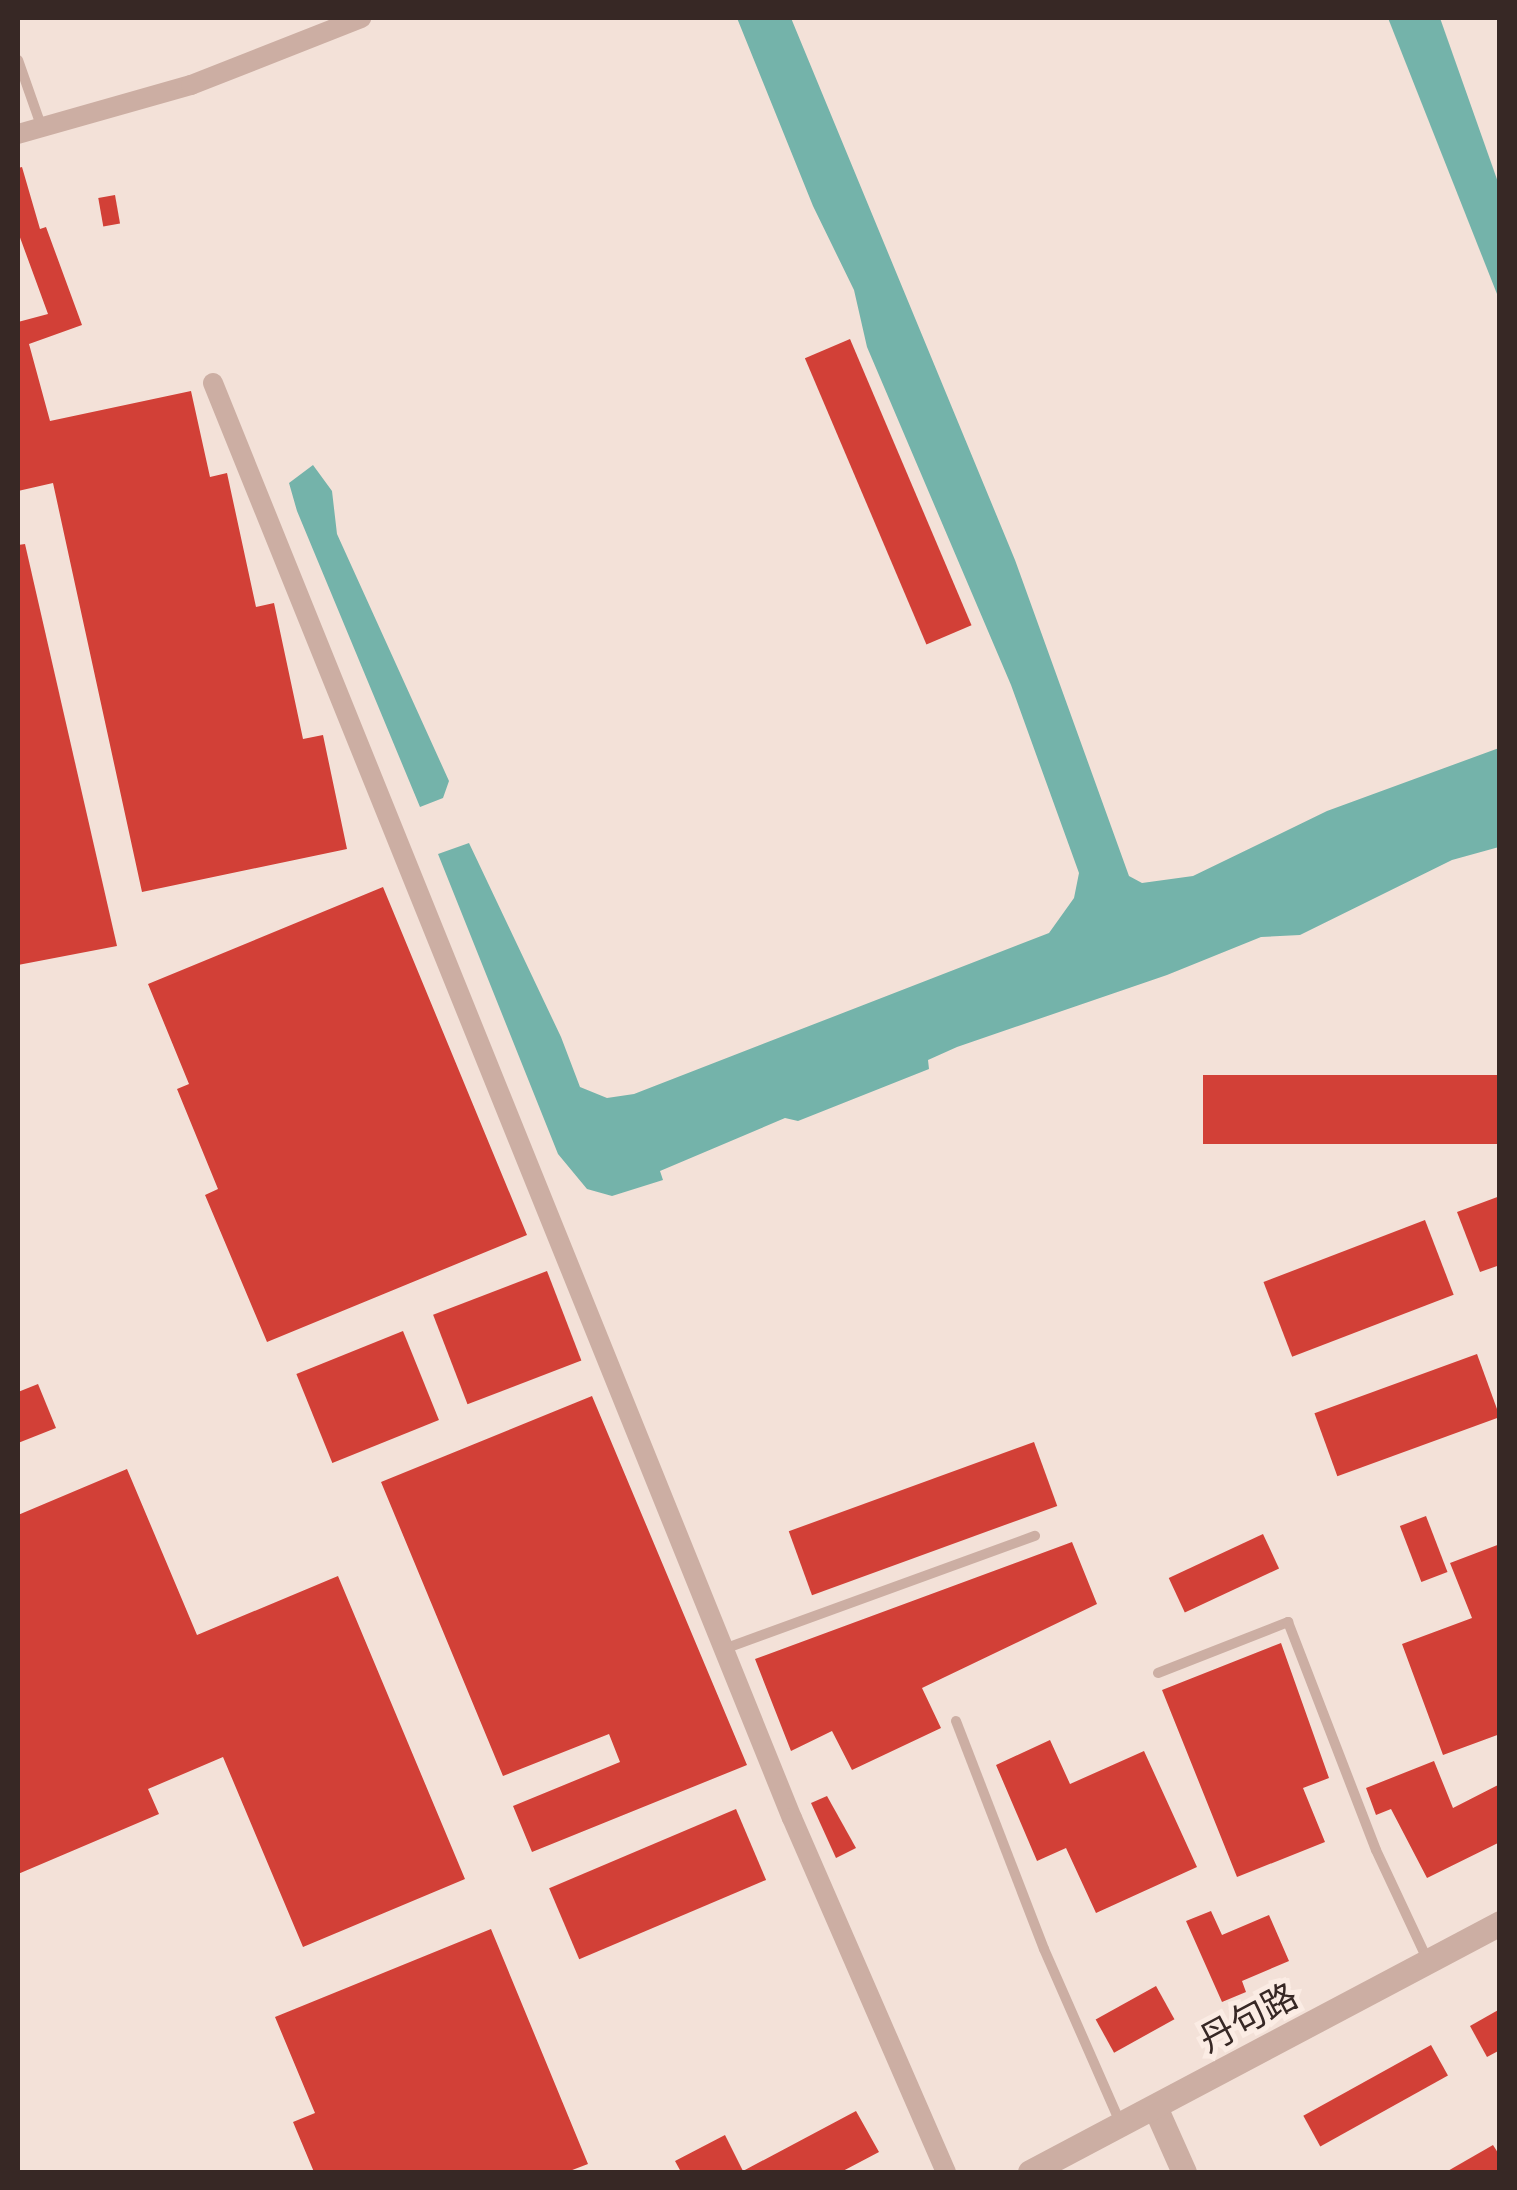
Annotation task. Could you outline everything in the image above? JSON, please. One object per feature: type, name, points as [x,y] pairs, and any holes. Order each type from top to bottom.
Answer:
[{"type":"street","points":[[18,134],[191,85],[361,18]]},
{"type":"street","points":[[213,383],[724,1650],[946,2172]]},
{"type":"street","name":"丹句路","points":[[1030,2172],[1500,1922]]},
{"type":"street","points":[[1155,2107],[1184,2172]]},
{"type":"lane","points":[[18,60],[42,128]]},
{"type":"lane","points":[[724,1650],[1035,1536]]},
{"type":"lane","points":[[1158,1673],[1288,1622],[1376,1850],[1428,1961]]},
{"type":"lane","points":[[956,1721],[1044,1949],[1121,2125]]},
{"type":"water","points":[[737,18],[791,18],[1015,560],[1129,876],[1142,883],[1193,876],[1327,811],[1499,748],[1499,847],[1452,860],[1300,935],[1261,937],[1167,975],[957,1047],[928,1060],[929,1069],[798,1121],[785,1118],[660,1171],[663,1180],[612,1196],[587,1189],[558,1154],[438,854],[469,843],[561,1037],[580,1087],[607,1098],[634,1094],[1049,933],[1074,898],[1079,873],[1011,685],[867,347],[854,290],[813,206]]},
{"type":"water","points":[[1388,18],[1440,18],[1499,185],[1499,299]]},
{"type":"water","points":[[313,465],[332,491],[337,534],[449,781],[443,798],[420,807],[297,511],[289,483]]},
{"type":"building","points":[[22,167],[40,229],[46,227],[82,325],[29,344],[50,421],[191,391],[210,477],[227,473],[256,607],[274,603],[303,739],[323,735],[347,849],[142,892],[53,483],[18,491],[18,322],[48,314],[18,232],[18,168]]},
{"type":"building","points":[[115,195],[120,224],[103,227],[98,198]]},
{"type":"building","points":[[850,339],[972,625],[926,644],[805,358]]},
{"type":"building","points":[[25,544],[117,946],[18,965],[18,545]]},
{"type":"building","points":[[383,887],[527,1235],[267,1342],[205,1195],[218,1189],[177,1089],[189,1084],[148,984]]},
{"type":"building","points":[[1203,1075],[1500,1075],[1500,1144],[1203,1144]]},
{"type":"building","points":[[1500,1196],[1500,1265],[1480,1272],[1457,1212]]},
{"type":"building","points":[[1425,1220],[1454,1295],[1292,1357],[1263,1282]]},
{"type":"building","points":[[547,1271],[581,1361],[468,1404],[433,1315]]},
{"type":"building","points":[[403,1331],[439,1420],[332,1463],[296,1374]]},
{"type":"building","points":[[1477,1354],[1500,1417],[1337,1476],[1314,1413]]},
{"type":"building","points":[[38,1384],[56,1428],[18,1443],[18,1392]]},
{"type":"building","points":[[592,1396],[747,1765],[532,1852],[513,1806],[620,1762],[609,1734],[503,1776],[381,1482]]},
{"type":"building","points":[[1034,1442],[1057,1506],[812,1595],[789,1531]]},
{"type":"building","points":[[127,1469],[197,1635],[338,1576],[465,1879],[303,1947],[223,1757],[148,1789],[159,1814],[18,1874],[18,1515]]},
{"type":"building","points":[[1426,1516],[1448,1572],[1421,1582],[1400,1526]]},
{"type":"building","points":[[1263,1534],[1279,1568],[1185,1612],[1169,1578]]},
{"type":"building","points":[[1072,1542],[1097,1604],[922,1688],[941,1728],[852,1770],[832,1731],[791,1751],[755,1659]]},
{"type":"building","points":[[1500,1544],[1500,1734],[1443,1755],[1402,1644],[1472,1618],[1450,1563]]},
{"type":"building","points":[[1281,1643],[1329,1778],[1303,1788],[1325,1842],[1237,1877],[1162,1690]]},
{"type":"building","points":[[1050,1740],[1070,1784],[1144,1751],[1197,1867],[1096,1913],[1066,1848],[1037,1861],[996,1765]]},
{"type":"building","points":[[1434,1761],[1453,1808],[1500,1784],[1500,1842],[1427,1878],[1391,1809],[1376,1815],[1366,1788]]},
{"type":"building","points":[[827,1796],[856,1848],[836,1858],[811,1803]]},
{"type":"building","points":[[736,1809],[766,1880],[579,1959],[549,1888]]},
{"type":"building","points":[[1211,1911],[1222,1935],[1269,1915],[1289,1961],[1242,1981],[1246,1992],[1222,2002],[1186,1921]]},
{"type":"building","points":[[491,1929],[588,2164],[567,2172],[314,2172],[293,2122],[315,2113],[275,2017]]},
{"type":"building","points":[[1156,1986],[1174,2019],[1114,2053],[1096,2019]]},
{"type":"building","points":[[1500,2009],[1500,2050],[1487,2057],[1470,2026]]},
{"type":"building","points":[[1431,2045],[1448,2076],[1320,2146],[1303,2116]]},
{"type":"building","points":[[856,2111],[879,2152],[841,2172],[681,2172],[675,2161],[725,2135],[743,2171]]},
{"type":"building","points":[[1493,2145],[1500,2156],[1500,2172],[1446,2172]]}]
